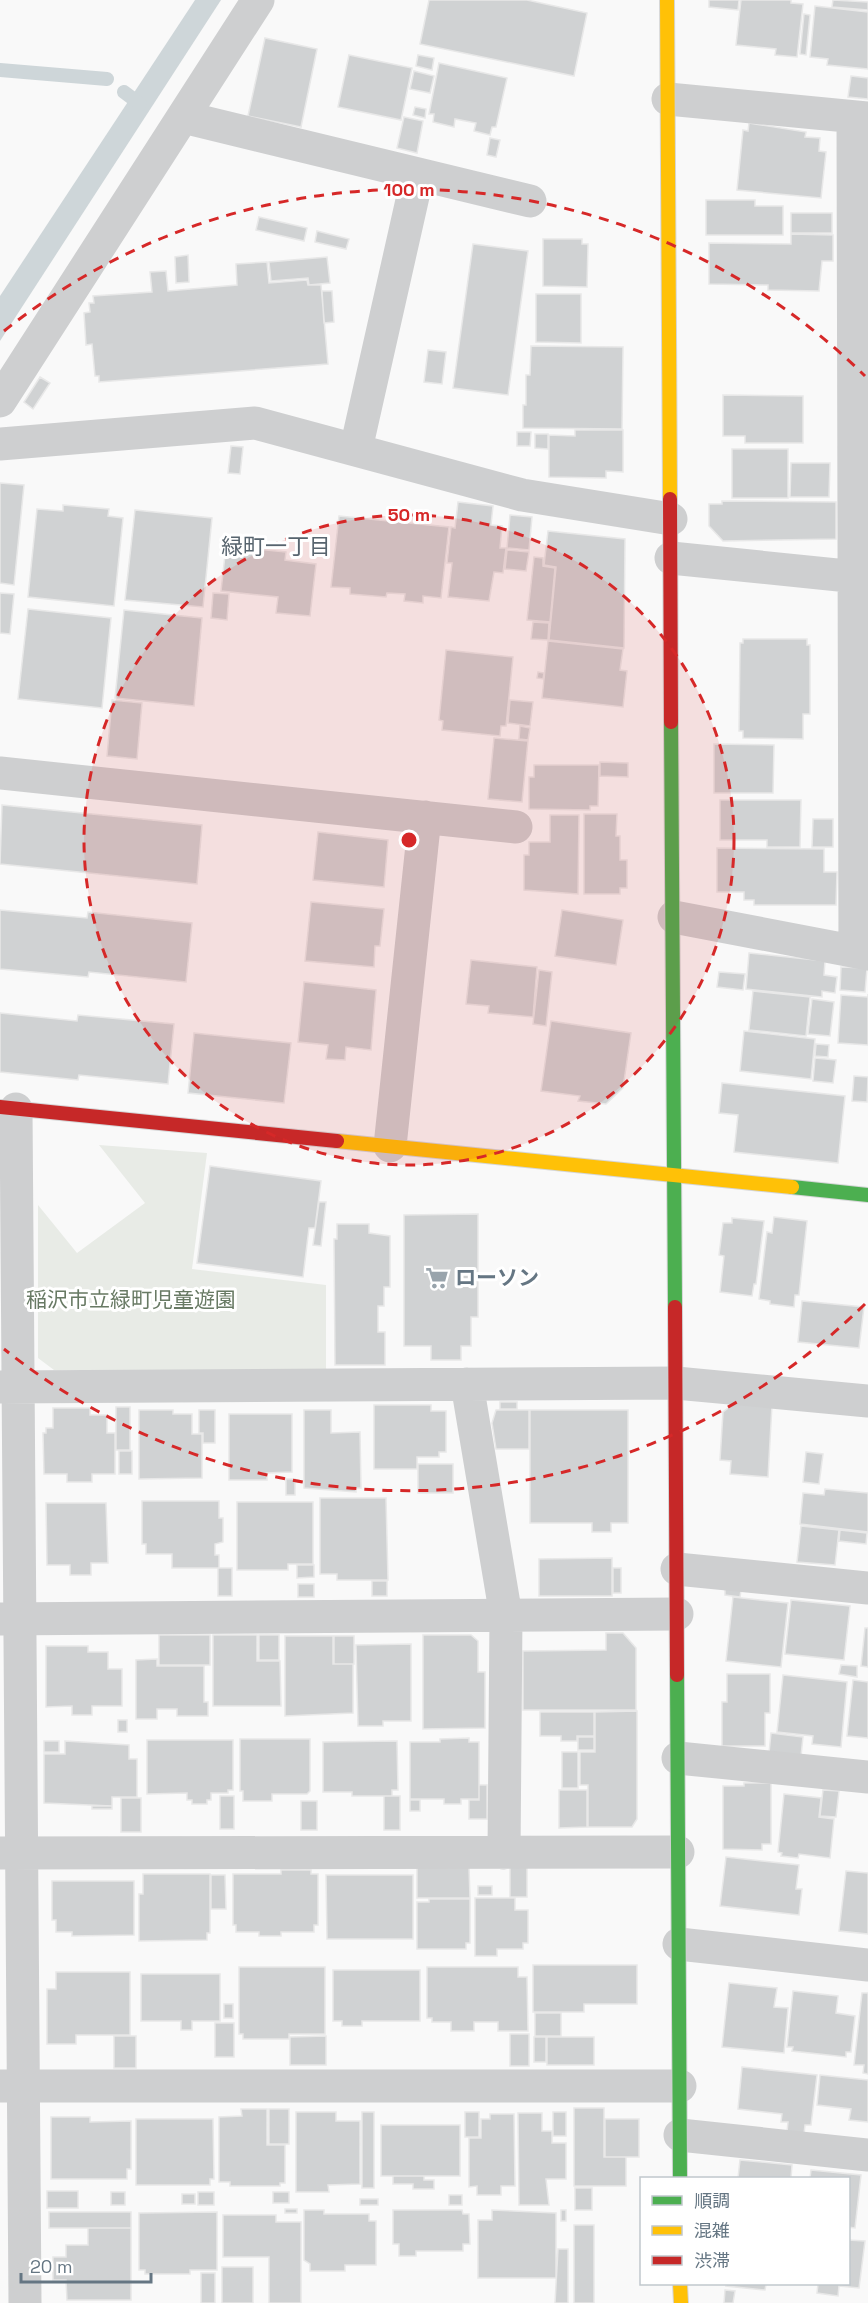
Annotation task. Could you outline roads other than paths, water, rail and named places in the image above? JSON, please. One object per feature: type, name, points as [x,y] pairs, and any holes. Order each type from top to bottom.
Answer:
[{"type":"street","points":[[0,401],[258,0]]},
{"type":"street","points":[[667,0],[680,2177]]},
{"type":"street","points":[[668,99],[861,117],[861,953],[674,917]]},
{"type":"street","points":[[183,117],[530,201]]},
{"type":"street","points":[[356,449],[418,174]]},
{"type":"street","points":[[0,444],[255,423],[522,495],[671,519]]},
{"type":"street","points":[[671,558],[861,578]]},
{"type":"street","points":[[0,773],[516,827]]},
{"type":"street","points":[[390,1146],[425,817]]},
{"type":"street","points":[[25,2303],[12,2086],[8,1108],[868,1195]]},
{"type":"street","points":[[9,1387],[676,1383],[868,1401]]},
{"type":"street","points":[[467,1384],[506,1616],[504,1852]]},
{"type":"street","points":[[677,1569],[868,1588]]},
{"type":"street","points":[[10,1619],[677,1614]]},
{"type":"street","points":[[678,1758],[868,1777]]},
{"type":"street","points":[[11,1852],[678,1852]]},
{"type":"street","points":[[679,1944],[868,1965]]},
{"type":"street","points":[[12,2086],[680,2086]]},
{"type":"street","points":[[680,2135],[868,2155]]},
{"type":"street","points":[[680,2285],[681,2303]]},
{"type":"waterway","points":[[0,70],[107,79]]},
{"type":"waterway","points":[[124,92],[140,104]]},
{"type":"place","name":"ローソン","points":[[437,1278]]},
{"type":"district","name":"緑町一丁目","points":[[276,546]]},
{"type":"park label","name":"稲沢市立緑町児童遊園","points":[[131,1300]]}]
